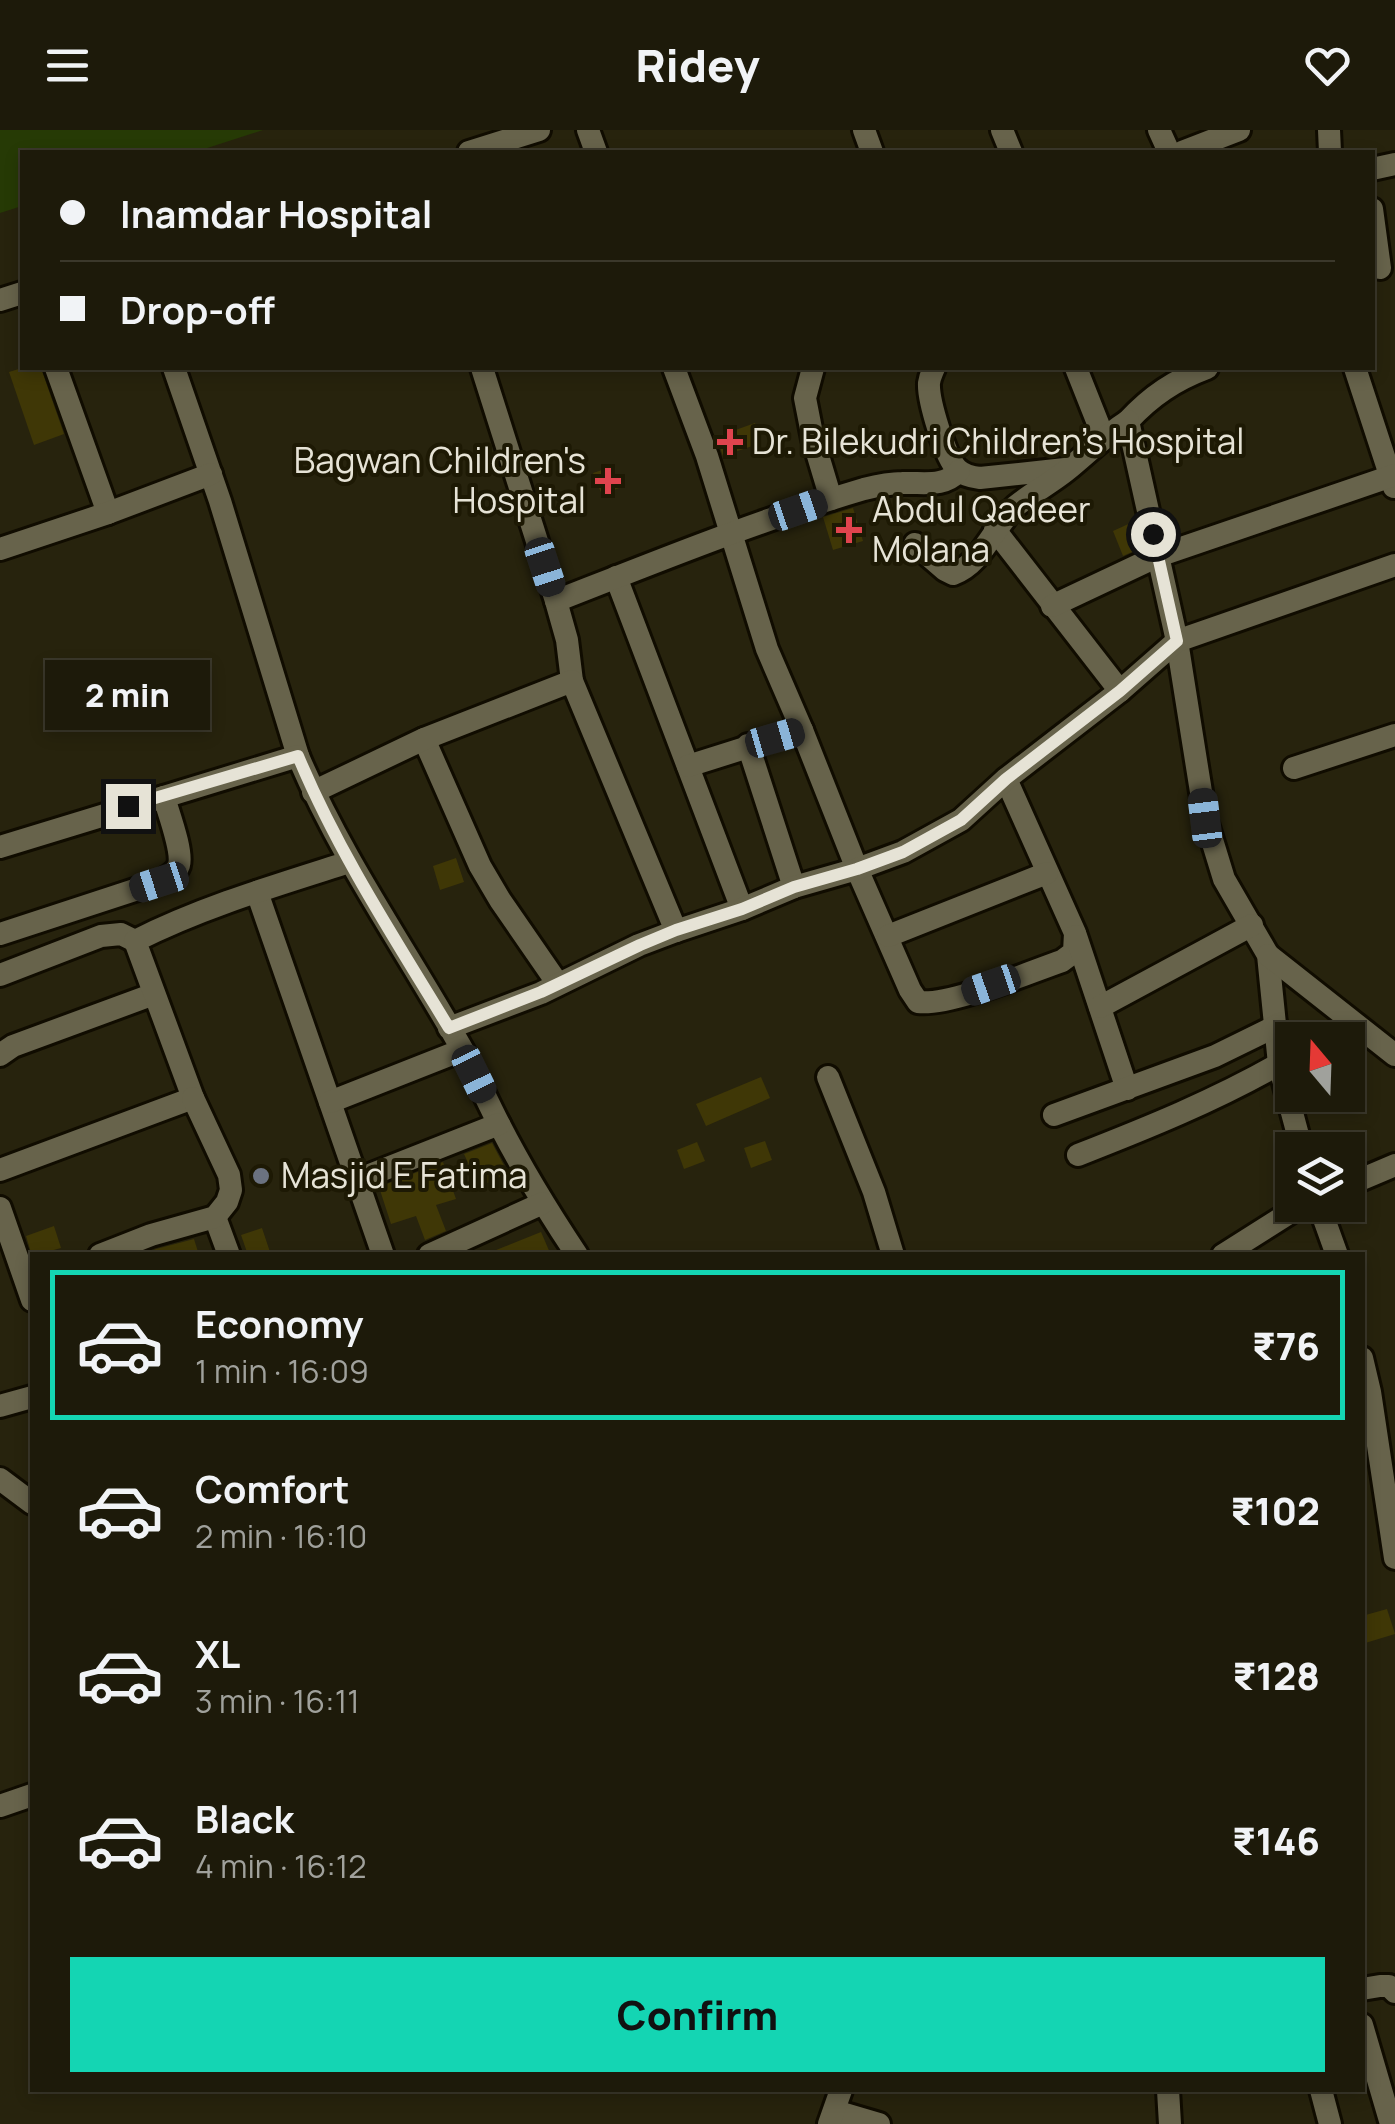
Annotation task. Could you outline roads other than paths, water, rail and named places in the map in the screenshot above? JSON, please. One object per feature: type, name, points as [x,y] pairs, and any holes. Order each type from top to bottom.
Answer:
[{"type":"street","points":[[475,150],[540,130]]},
{"type":"street","points":[[1187,150],[1240,130]]},
{"type":"street","points":[[1375,227],[1382,268]]},
{"type":"street","points":[[57,370],[108,514]]},
{"type":"street","points":[[175,370],[298,756],[314,792],[349,862],[462,1050],[543,1204],[575,1252]]},
{"type":"street","points":[[483,370],[556,600],[572,681],[676,930]]},
{"type":"street","points":[[675,370],[708,456],[766,650],[857,869],[918,1002],[955,997],[1062,961],[1074,952],[1076,933]]},
{"type":"street","points":[[812,370],[805,398],[831,499]]},
{"type":"street","points":[[933,370],[930,395],[949,457],[958,471],[980,478],[1068,469]]},
{"type":"street","points":[[1077,370],[1103,436]]},
{"type":"street","points":[[915,544],[953,574],[962,570],[1014,508],[1068,469],[1103,436],[1128,421],[1148,399],[1191,370]]},
{"type":"street","points":[[1052,606],[1158,556],[1393,481],[1356,370]]},
{"type":"street","points":[[1128,421],[1177,641],[1205,818],[1224,880],[1268,956],[1276,1022]]},
{"type":"street","points":[[556,600],[831,499],[872,487],[934,484],[950,480],[958,471]]},
{"type":"street","points":[[0,549],[108,514],[210,474]]},
{"type":"street","points":[[995,530],[1120,691]]},
{"type":"street","points":[[449,1028],[676,930],[903,852],[961,820],[1177,641],[1395,565]]},
{"type":"street","points":[[616,577],[742,909]]},
{"type":"street","points":[[314,792],[424,739],[572,681]]},
{"type":"street","points":[[688,766],[802,730]]},
{"type":"street","points":[[1294,768],[1395,735]]},
{"type":"street","points":[[424,739],[480,866],[558,984]]},
{"type":"street","points":[[748,745],[794,887]]},
{"type":"street","points":[[0,846],[298,756]]},
{"type":"street","points":[[1006,779],[1076,933],[1127,1089]]},
{"type":"street","points":[[0,934],[173,874],[180,864],[164,797]]},
{"type":"street","points":[[135,941],[257,892],[349,862]]},
{"type":"street","points":[[888,936],[1047,873]]},
{"type":"street","points":[[257,892],[382,1252]]},
{"type":"street","points":[[1100,1007],[1252,925]]},
{"type":"street","points":[[0,974],[101,936],[120,934],[135,941],[193,1098],[229,1175],[231,1190],[215,1217],[154,1245],[116,1252]]},
{"type":"street","points":[[1268,956],[1395,1054]]},
{"type":"street","points":[[0,1055],[13,1046],[154,994]]},
{"type":"street","points":[[1054,1115],[1215,1056],[1275,1026]]},
{"type":"street","points":[[330,1102],[462,1050]]},
{"type":"street","points":[[1078,1155],[1177,1116],[1275,1067]]},
{"type":"street","points":[[828,1077],[874,1192],[893,1252]]},
{"type":"street","points":[[0,1170],[193,1098]]},
{"type":"street","points":[[357,1180],[499,1124]]},
{"type":"street","points":[[1365,1179],[1390,1170]]},
{"type":"street","points":[[436,1252],[543,1204]]},
{"type":"street","points":[[0,1208],[23,1283]]},
{"type":"street","points":[[215,1217],[228,1252]]},
{"type":"street","points":[[1228,1252],[1275,1222]]},
{"type":"street","points":[[1325,1222],[1336,1252]]},
{"type":"street","points":[[1365,1369],[1386,1445],[1395,1558]]},
{"type":"street","points":[[0,1406],[30,1398]]},
{"type":"street","points":[[0,1479],[30,1502]]},
{"type":"street","points":[[0,1806],[30,1797]]},
{"type":"street","points":[[1365,1989],[1389,1986],[1395,1992]]},
{"type":"street","points":[[1365,2035],[1392,2124]]},
{"type":"street","points":[[1168,2092],[1170,2124]]},
{"type":"street","points":[[1322,2092],[1330,2124]]},
{"type":"street","points":[[835,2108],[879,2124]]},
{"type":"place","name":"Dr. Bilekudri Children's Hospital","points":[[730,442]]},
{"type":"place","name":"Bagwan Children's Hospital","points":[[608,481]]},
{"type":"place","name":"Abdul Qadeer Molana","points":[[849,530]]},
{"type":"place","name":"Masjid E Fatima","points":[[261,1176]]}]
